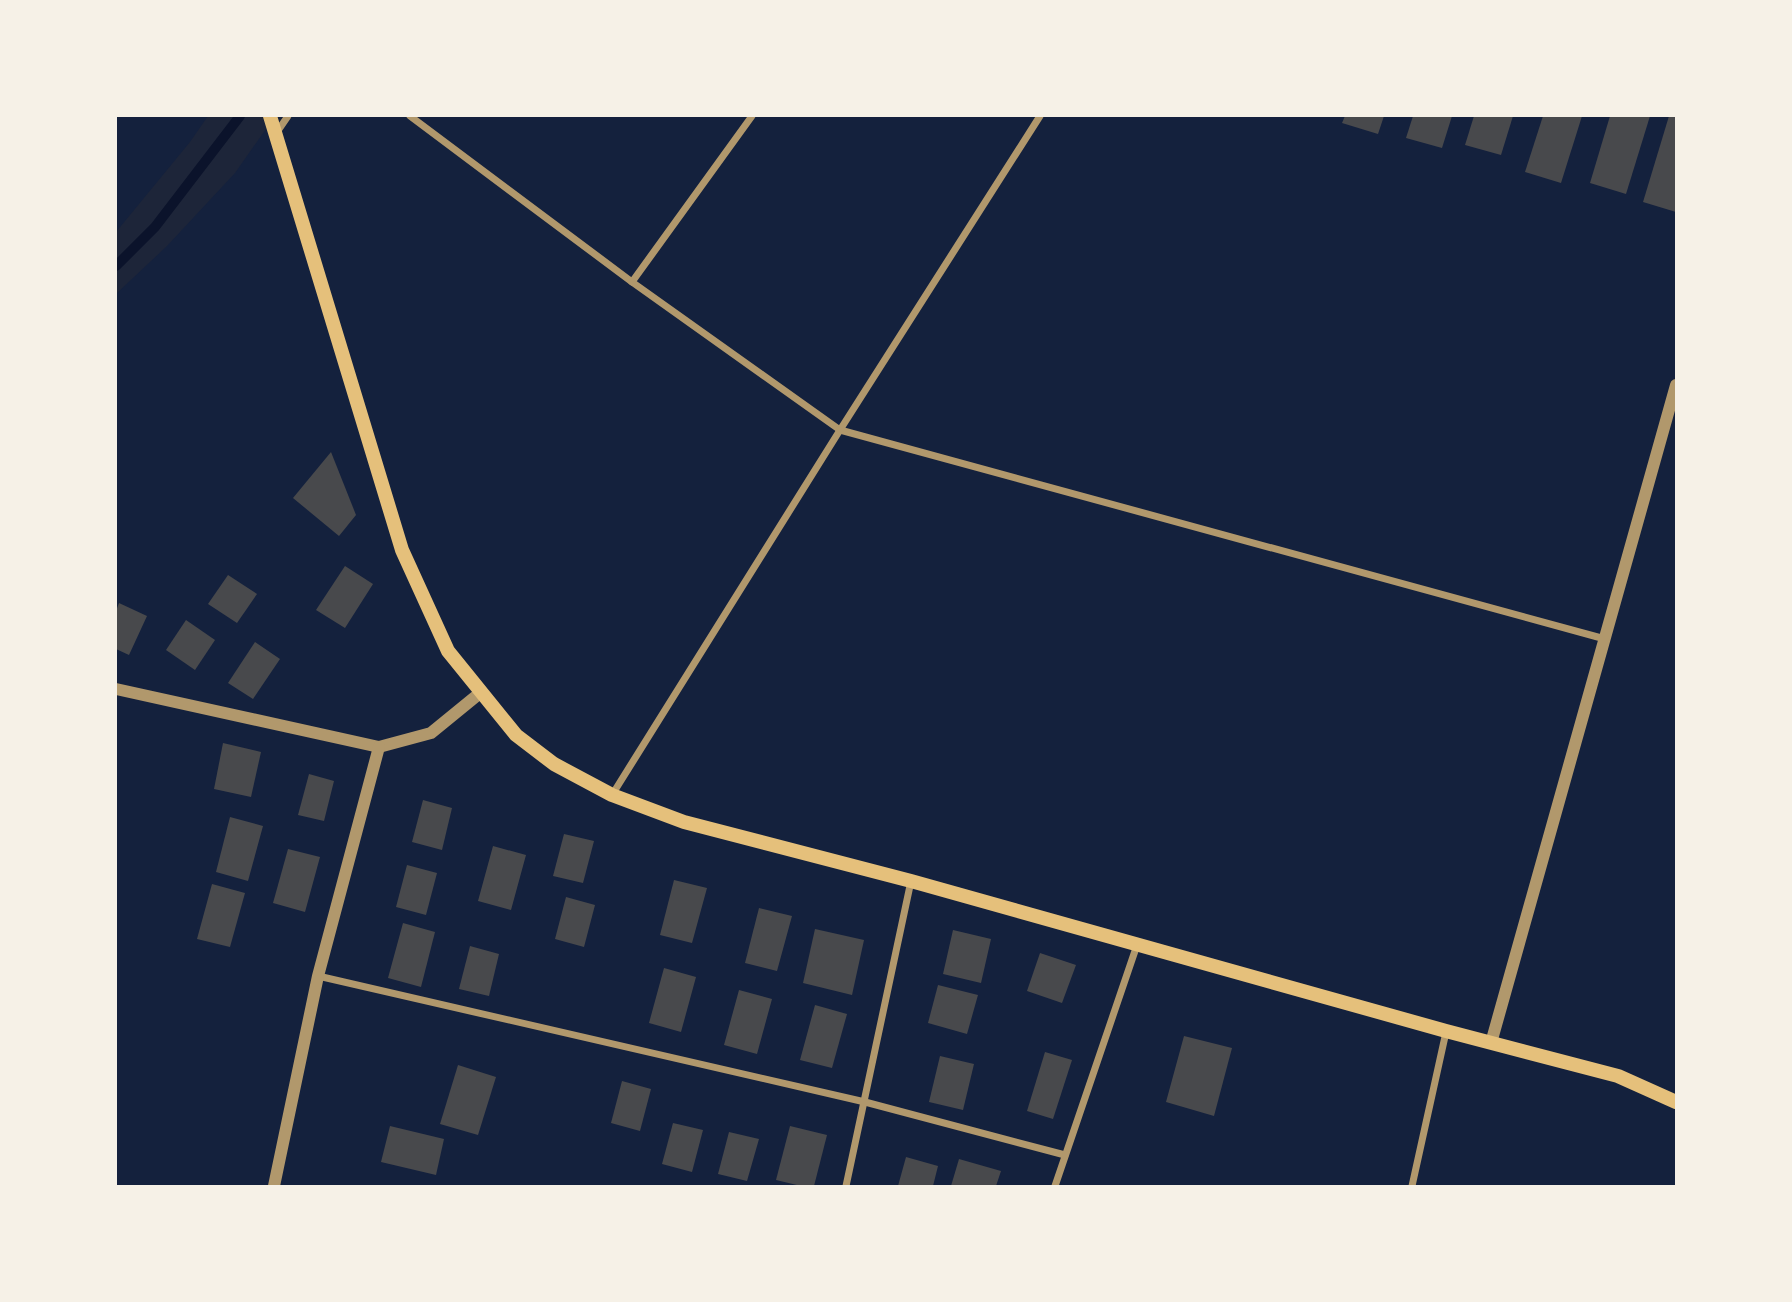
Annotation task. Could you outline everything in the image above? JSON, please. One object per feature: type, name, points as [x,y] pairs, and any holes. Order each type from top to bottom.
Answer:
[{"type":"main road","points":[[272,124],[402,550],[448,651],[516,735],[554,764],[612,795],[684,822],[911,881],[1446,1031],[1618,1076],[1676,1102]]},
{"type":"street","points":[[272,124],[288,116]]},
{"type":"street","points":[[410,116],[632,282],[840,430],[1606,639]]},
{"type":"street","points":[[632,282],[752,116]]},
{"type":"street","points":[[612,795],[1040,116]]},
{"type":"street","points":[[1491,1043],[1676,385]]},
{"type":"street","points":[[116,690],[379,747],[431,733],[480,693]]},
{"type":"street","points":[[274,1186],[318,976],[379,747]]},
{"type":"street","points":[[846,1186],[911,881]]},
{"type":"street","points":[[1055,1186],[1137,944]]},
{"type":"street","points":[[318,976],[865,1102],[1065,1155]]},
{"type":"street","points":[[1412,1186],[1446,1031]]},
{"type":"shaded area","points":[[208,116],[275,116],[235,173],[167,246],[116,294],[116,232]]},
{"type":"building","points":[[1345,116],[1384,116],[1378,134],[1342,123]]},
{"type":"building","points":[[1413,116],[1452,116],[1442,148],[1406,138]]},
{"type":"building","points":[[1474,116],[1513,116],[1501,155],[1465,145]]},
{"type":"building","points":[[1543,116],[1582,116],[1561,183],[1525,172]]},
{"type":"building","points":[[1610,116],[1650,116],[1626,194],[1590,183]]},
{"type":"building","points":[[1669,116],[1676,116],[1676,212],[1643,202]]},
{"type":"building","points":[[331,452],[356,515],[339,536],[293,498]]},
{"type":"building","points":[[345,566],[373,584],[345,628],[316,610]]},
{"type":"building","points":[[228,575],[257,594],[237,623],[208,604]]},
{"type":"building","points":[[119,603],[147,616],[129,655],[116,649],[116,611]]},
{"type":"building","points":[[186,620],[215,640],[195,670],[166,650]]},
{"type":"building","points":[[255,642],[280,659],[253,699],[228,683]]},
{"type":"building","points":[[223,743],[261,752],[251,797],[214,789]]},
{"type":"building","points":[[309,774],[334,781],[324,821],[298,815]]},
{"type":"building","points":[[423,800],[452,808],[442,850],[412,842]]},
{"type":"building","points":[[230,817],[263,826],[248,881],[216,872]]},
{"type":"building","points":[[564,834],[594,841],[583,883],[553,876]]},
{"type":"building","points":[[493,846],[526,855],[511,910],[478,901]]},
{"type":"building","points":[[288,849],[320,857],[305,912],[273,903]]},
{"type":"building","points":[[407,865],[437,873],[426,915],[396,907]]},
{"type":"building","points":[[674,880],[707,888],[692,943],[660,935]]},
{"type":"building","points":[[212,884],[245,893],[230,947],[197,939]]},
{"type":"building","points":[[566,897],[595,905],[584,947],[555,939]]},
{"type":"building","points":[[759,908],[792,916],[777,971],[745,963]]},
{"type":"building","points":[[403,923],[435,932],[421,987],[388,978]]},
{"type":"building","points":[[815,929],[864,940],[852,995],[803,983]]},
{"type":"building","points":[[953,930],[991,939],[981,983],[943,974]]},
{"type":"building","points":[[470,946],[499,954],[489,996],[459,989]]},
{"type":"building","points":[[1040,953],[1076,965],[1062,1003],[1027,991]]},
{"type":"building","points":[[664,968],[696,977],[681,1032],[649,1023]]},
{"type":"building","points":[[938,985],[978,995],[967,1034],[928,1023]]},
{"type":"building","points":[[739,990],[772,999],[757,1054],[724,1045]]},
{"type":"building","points":[[815,1005],[847,1014],[832,1068],[800,1060]]},
{"type":"building","points":[[1184,1036],[1232,1048],[1214,1116],[1166,1102]]},
{"type":"building","points":[[1045,1052],[1072,1060],[1053,1119],[1027,1111]]},
{"type":"building","points":[[940,1056],[974,1064],[963,1110],[929,1102]]},
{"type":"building","points":[[458,1065],[496,1077],[478,1135],[440,1124]]},
{"type":"building","points":[[622,1081],[651,1089],[640,1131],[611,1123]]},
{"type":"building","points":[[673,1123],[703,1130],[692,1172],[662,1164]]},
{"type":"building","points":[[390,1126],[444,1139],[436,1175],[381,1162]]},
{"type":"building","points":[[790,1126],[827,1135],[814,1186],[776,1180]]},
{"type":"building","points":[[729,1132],[759,1139],[747,1181],[718,1174]]},
{"type":"building","points":[[906,1157],[938,1166],[933,1186],[898,1186]]},
{"type":"building","points":[[959,1159],[1001,1171],[996,1186],[951,1186]]},
{"type":"waterway","points":[[116,266],[155,227],[240,116]]}]
